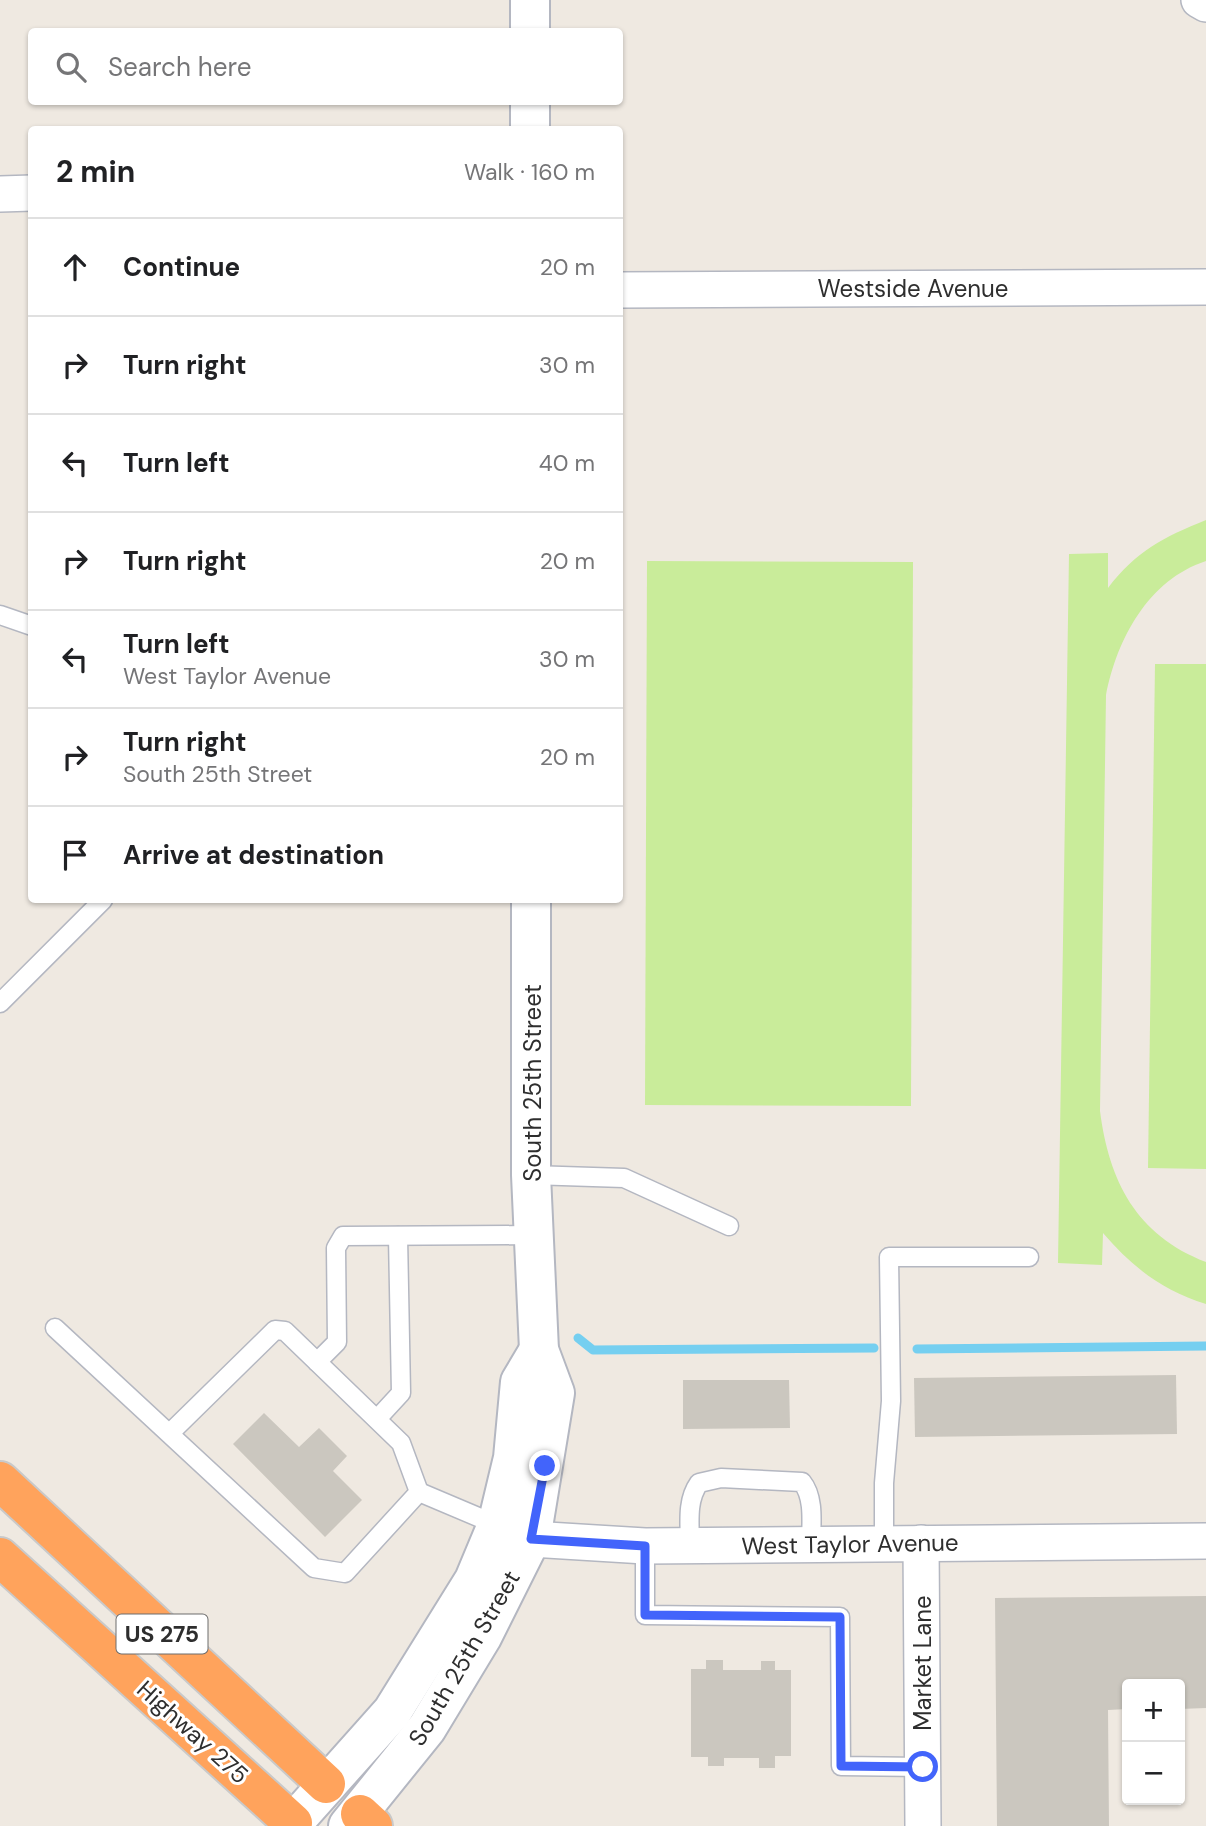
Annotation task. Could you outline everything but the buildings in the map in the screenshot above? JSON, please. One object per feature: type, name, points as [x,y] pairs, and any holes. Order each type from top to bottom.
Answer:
[{"type":"highway","name":"Highway 275","points":[[0,1481],[326,1784]]},
{"type":"highway","name":"Highway 275","points":[[0,1557],[292,1824]]},
{"type":"main road","points":[[530,0],[530,28]]},
{"type":"main road","points":[[530,105],[530,126]]},
{"type":"main road","name":"South 25th Street","points":[[360,1822],[427,1728],[482,1637],[531,1539],[555,1393],[538,1350],[531,1175],[531,903]]},
{"type":"main road","name":"South 25th Street","points":[[292,1824],[392,1712],[474,1580],[497,1525],[513,1458],[520,1382],[538,1350]]},
{"type":"street","points":[[1199,0],[1206,4]]},
{"type":"street","points":[[0,194],[28,193]]},
{"type":"street","name":"Westside Avenue","points":[[623,290],[1206,287]]},
{"type":"street","name":"West Taylor Avenue","points":[[497,1525],[531,1539],[645,1546],[1206,1541]]},
{"type":"street","name":"Market Lane","points":[[921,1543],[923,1826]]},
{"type":"lane","points":[[0,615],[28,625]]},
{"type":"lane","points":[[0,1003],[100,903]]},
{"type":"lane","points":[[531,1175],[624,1178],[729,1226]]},
{"type":"lane","points":[[317,1362],[337,1342],[335,1248],[343,1236],[533,1235]]},
{"type":"lane","points":[[377,1419],[401,1393],[398,1236]]},
{"type":"lane","points":[[884,1544],[884,1483],[891,1401],[890,1257],[1029,1257]]},
{"type":"lane","points":[[55,1328],[314,1568],[345,1573],[419,1492]]},
{"type":"lane","points":[[170,1433],[275,1330],[285,1331],[401,1443],[419,1492],[497,1525]]},
{"type":"lane","points":[[690,1546],[690,1512],[695,1489],[699,1483],[721,1478],[802,1482],[808,1489],[811,1544]]},
{"type":"lane","points":[[645,1546],[645,1615],[840,1617],[841,1766],[923,1767]]},
{"type":"green space","points":[[1206,520],[1206,561],[1167,582],[1138,614],[1118,653],[1106,695],[1100,1111],[1111,1160],[1130,1203],[1161,1237],[1206,1262],[1206,1304],[1162,1285],[1125,1257],[1103,1233],[1102,1265],[1058,1263],[1069,554],[1108,553],[1108,588],[1129,564],[1152,546]]},
{"type":"green space","points":[[647,561],[913,562],[911,1106],[645,1105]]},
{"type":"green space","points":[[1155,664],[1206,664],[1206,1169],[1148,1168]]},
{"type":"waterway","points":[[578,1338],[593,1350],[874,1348]]},
{"type":"waterway","points":[[917,1349],[1206,1346]]},
{"type":"route","points":[[545,1466],[531,1539],[645,1546],[645,1615],[840,1617],[841,1766],[923,1767]]}]
